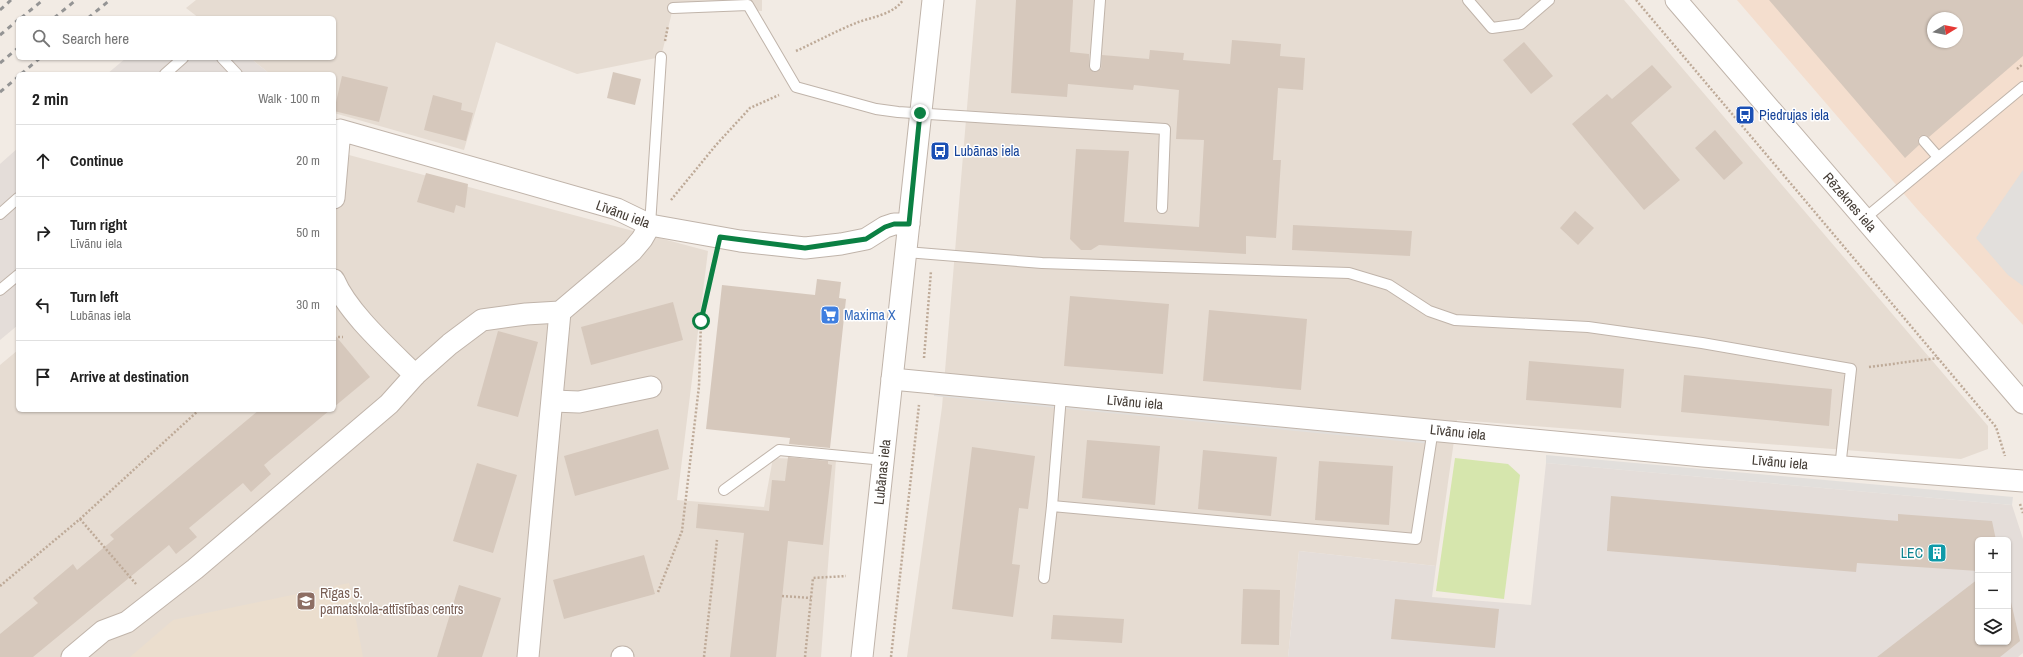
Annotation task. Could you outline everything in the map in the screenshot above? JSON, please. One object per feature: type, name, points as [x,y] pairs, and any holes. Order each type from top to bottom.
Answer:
[{"type":"street","name":"Lubānas iela","points":[[862,657],[933,0]]},
{"type":"street","name":"Rēzeknes iela","points":[[1676,0],[2023,403]]},
{"type":"street","name":"Līvānu iela","points":[[337,129],[617,209],[650,224],[720,237],[805,248],[866,239],[885,227],[894,224],[909,224]]},
{"type":"street","points":[[336,152],[337,129]]},
{"type":"street","points":[[72,657],[103,631],[127,622],[195,569],[390,404],[415,375],[450,344],[482,320],[526,314],[560,312],[632,251],[642,239],[650,224]]},
{"type":"street","points":[[336,285],[338,290],[364,323],[415,375]]},
{"type":"street","points":[[528,657],[553,401],[560,312]]},
{"type":"street","name":"Līvānu iela","points":[[892,379],[1840,468],[2018,481]]},
{"type":"street","points":[[553,401],[579,402],[651,387]]},
{"type":"lane","points":[[1095,66],[1100,0]]},
{"type":"lane","points":[[1468,0],[1492,28],[1520,24],[1549,0]]},
{"type":"lane","points":[[673,8],[748,5],[796,87],[876,109],[1165,129],[1162,208]]},
{"type":"lane","points":[[650,224],[661,57]]},
{"type":"lane","points":[[167,72],[181,60]]},
{"type":"lane","points":[[224,60],[235,72]]},
{"type":"lane","points":[[1864,219],[2023,87]]},
{"type":"lane","points":[[1924,141],[1938,157]]},
{"type":"lane","points":[[0,214],[16,200]]},
{"type":"lane","points":[[906,252],[1042,263],[1350,273],[1389,285],[1429,311],[1455,320],[1588,327],[1702,343],[1851,369],[1840,468]]},
{"type":"lane","points":[[0,290],[16,277]]},
{"type":"lane","points":[[1044,578],[1052,506],[1061,396]]},
{"type":"lane","points":[[1052,506],[1416,539],[1433,429]]},
{"type":"lane","points":[[724,490],[779,450],[884,460]]},
{"type":"path","points":[[779,58],[856,23],[887,13],[900,5],[903,0]]},
{"type":"path","points":[[1636,0],[1996,427],[2018,481],[2023,513]]},
{"type":"path","points":[[661,57],[673,8]]},
{"type":"path","points":[[650,224],[716,145],[750,108],[796,87]]},
{"type":"path","points":[[658,592],[682,531],[699,386],[701,321],[720,237]]},
{"type":"path","points":[[891,657],[922,382],[932,254]]},
{"type":"path","points":[[1851,369],[1938,358]]},
{"type":"path","points":[[0,586],[80,518],[197,412]]},
{"type":"path","points":[[80,518],[151,604]]},
{"type":"path","points":[[704,657],[717,540]]},
{"type":"path","points":[[782,596],[811,598]]},
{"type":"shaded area","points":[[196,0],[762,0],[762,11],[673,8],[661,57],[577,74],[496,42],[464,150],[336,114],[336,72],[268,72],[252,60],[336,60],[336,16],[196,16],[186,8]]},
{"type":"shaded area","points":[[976,0],[1624,0],[1988,426],[1988,449],[1961,459],[1457,420],[1436,566],[1299,551],[1288,657],[907,657],[942,407]]},
{"type":"shaded area","points":[[1737,0],[2023,0],[2023,325],[1917,209]]},
{"type":"shaded area","points":[[124,60],[252,60],[268,72],[109,72]]},
{"type":"shaded area","points":[[16,150],[16,327],[0,340],[0,164]]},
{"type":"shaded area","points":[[336,152],[708,251],[677,500],[764,507],[773,458],[836,460],[821,657],[0,657],[0,365],[16,352],[16,412],[336,412]]},
{"type":"shaded area","points":[[2023,170],[2023,286],[2008,275],[1976,238]]},
{"type":"shaded area","points":[[935,388],[1432,437],[1431,444],[934,396]]},
{"type":"shaded area","points":[[1546,455],[2013,497],[2012,505],[1546,463]]},
{"type":"shaded area","points":[[1546,463],[2012,505],[2023,539],[2023,653],[2018,657],[1288,657],[1299,551],[1436,566],[1432,597],[1531,605]]},
{"type":"shaded area","name":"Rīgas 5. pamatskola-attīstības centrs","points":[[349,583],[363,657],[130,657],[173,620]]},
{"type":"green space","points":[[1455,458],[1508,464],[1520,475],[1504,599],[1436,591]]},
{"type":"building","points":[[1016,0],[1073,0],[1070,52],[1089,54],[1089,68],[1094,72],[1101,69],[1102,55],[1149,59],[1150,50],[1184,53],[1183,60],[1230,64],[1232,40],[1281,44],[1280,56],[1305,58],[1303,90],[1278,88],[1273,160],[1281,160],[1276,238],[1246,236],[1246,254],[1099,245],[1091,250],[1081,250],[1070,239],[1076,149],[1129,151],[1124,222],[1199,227],[1204,140],[1176,139],[1179,90],[1134,85],[1133,90],[1068,84],[1067,97],[1011,93]]},
{"type":"building","points":[[1769,0],[2023,0],[2023,56],[1929,137],[1926,135],[1920,136],[1918,139],[1919,145],[1905,158]]},
{"type":"building","points":[[1524,42],[1553,76],[1531,94],[1503,60]]},
{"type":"building","points":[[1652,65],[1672,87],[1631,123],[1680,180],[1644,210],[1572,124],[1607,94],[1612,99]]},
{"type":"building","points":[[613,72],[641,79],[635,105],[607,98]]},
{"type":"building","points":[[342,76],[388,87],[379,122],[336,111],[336,102]]},
{"type":"building","points":[[433,95],[462,103],[461,110],[473,113],[466,141],[424,130]]},
{"type":"building","points":[[1715,130],[1743,163],[1724,180],[1695,148]]},
{"type":"building","points":[[426,173],[468,184],[465,208],[456,205],[454,213],[417,202]]},
{"type":"building","points":[[1575,211],[1594,228],[1578,245],[1560,228]]},
{"type":"building","points":[[1293,225],[1412,231],[1410,256],[1292,250]]},
{"type":"building","points":[[817,279],[841,282],[839,298],[846,299],[830,448],[789,444],[790,438],[706,429],[722,285],[815,295]]},
{"type":"building","points":[[1070,296],[1169,304],[1163,374],[1064,366]]},
{"type":"building","points":[[673,302],[683,340],[591,365],[581,327]]},
{"type":"building","points":[[1209,310],[1307,319],[1301,390],[1203,381]]},
{"type":"building","points":[[498,331],[538,342],[518,417],[477,406]]},
{"type":"building","points":[[336,336],[370,377],[336,405]]},
{"type":"building","points":[[1529,361],[1624,369],[1621,408],[1526,400]]},
{"type":"building","points":[[1684,375],[1832,389],[1829,426],[1681,412]]},
{"type":"building","points":[[257,412],[328,412],[264,465],[271,474],[251,492],[243,483],[189,528],[197,537],[176,554],[169,545],[33,657],[0,657],[0,634],[38,603],[33,598],[73,564],[77,570],[114,539],[110,535]]},
{"type":"building","points":[[658,429],[669,469],[575,496],[564,456]]},
{"type":"building","points":[[1087,440],[1160,446],[1155,505],[1082,498]]},
{"type":"building","points":[[972,447],[1035,456],[1028,509],[1019,508],[1012,564],[1020,565],[1013,617],[952,609]]},
{"type":"building","points":[[1203,450],[1277,457],[1271,516],[1198,509]]},
{"type":"building","points":[[788,457],[828,461],[828,464],[832,465],[823,545],[788,541],[776,657],[730,657],[744,533],[696,528],[698,504],[769,511],[772,480],[785,481]]},
{"type":"building","points":[[1319,461],[1393,466],[1389,525],[1315,520]]},
{"type":"building","points":[[477,463],[517,475],[493,553],[453,541]]},
{"type":"building","points":[[1611,496],[1898,521],[1898,514],[1992,521],[1995,537],[1975,537],[1975,571],[1857,563],[1856,572],[1607,551]]},
{"type":"building","points":[[644,555],[655,594],[564,619],[553,580]]},
{"type":"building","points":[[1975,581],[1975,645],[2011,645],[2011,602],[2020,641],[2000,657],[1877,657]]},
{"type":"building","points":[[459,585],[501,598],[482,657],[437,657]]},
{"type":"building","points":[[1243,589],[1280,590],[1279,645],[1241,644]]},
{"type":"building","points":[[1395,599],[1499,609],[1495,648],[1391,639]]},
{"type":"building","points":[[1053,615],[1124,619],[1122,643],[1051,639]]},
{"type":"railway","points":[[0,10],[11,0]]},
{"type":"railway","points":[[23,16],[43,0]]},
{"type":"railway","points":[[56,16],[76,0]]},
{"type":"railway","points":[[90,16],[110,0]]},
{"type":"railway","points":[[0,35],[16,22]]},
{"type":"railway","points":[[0,63],[16,50]]},
{"type":"railway","points":[[23,72],[38,60]]},
{"type":"railway","points":[[0,92],[16,79]]},
{"type":"place","name":"Piedrujas iela","points":[[1745,115]]},
{"type":"place","name":"Lubānas iela","points":[[940,151]]},
{"type":"place","name":"Maxima X","points":[[830,315]]},
{"type":"place","name":"LEC","points":[[1937,553]]},
{"type":"place","name":"Rīgas 5. pamatskola-attīstības centrs","points":[[306,601]]},
{"type":"route","points":[[701,321],[709,288],[712,265],[720,237],[740,241],[805,248],[841,244],[866,239],[885,227],[894,224],[909,224],[920,113]]}]
